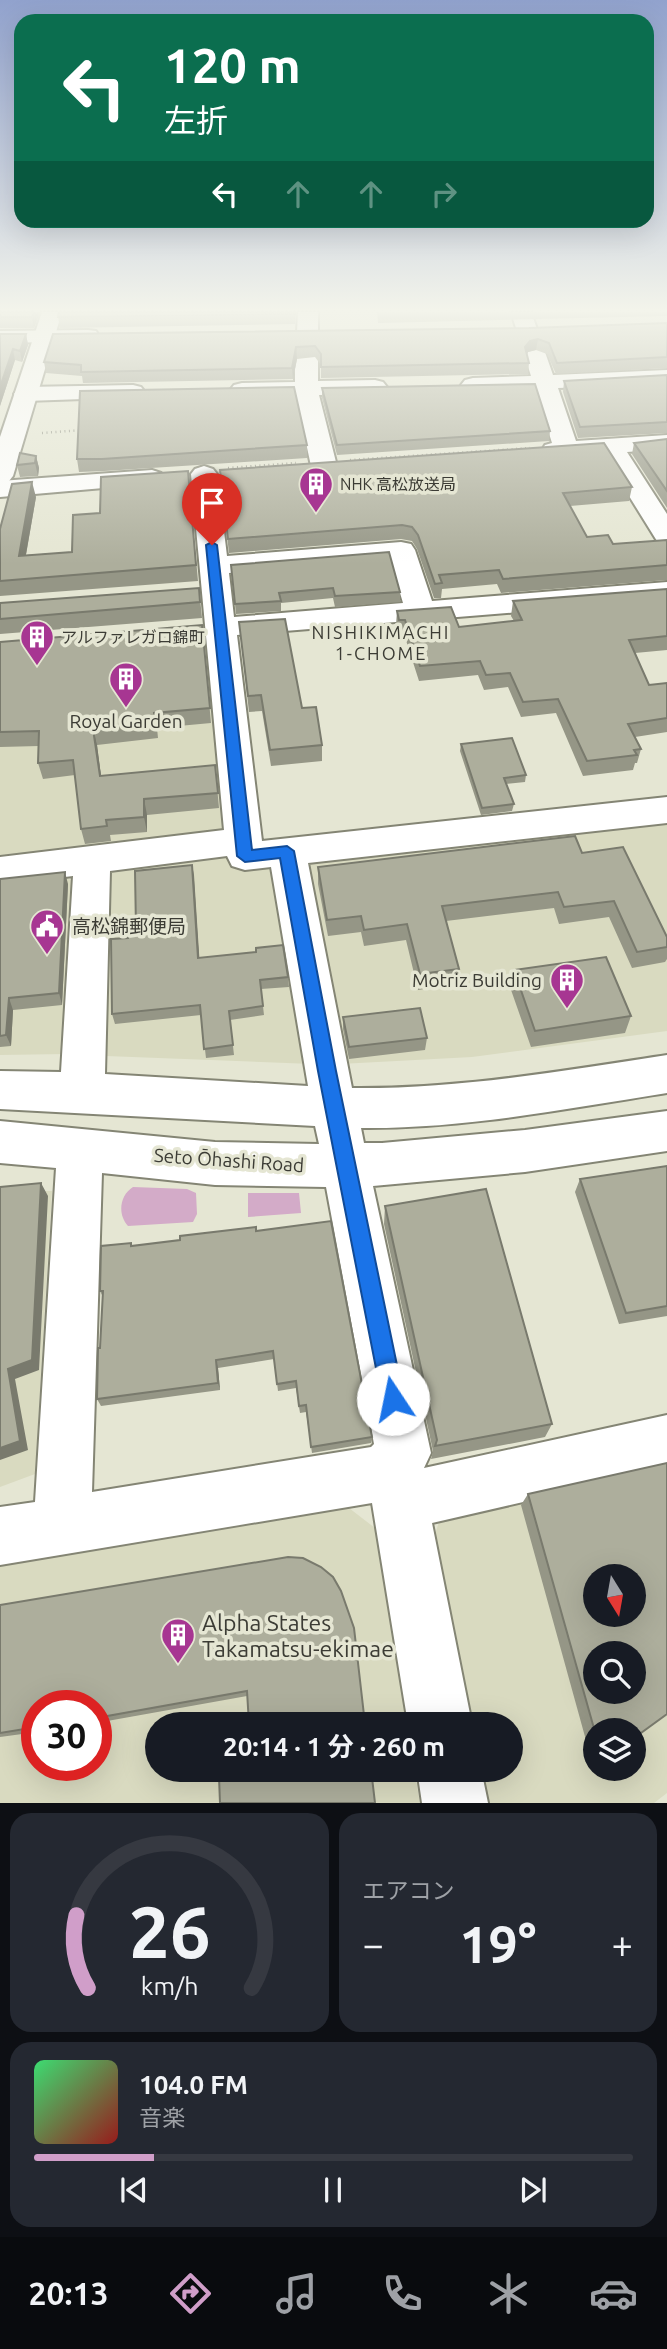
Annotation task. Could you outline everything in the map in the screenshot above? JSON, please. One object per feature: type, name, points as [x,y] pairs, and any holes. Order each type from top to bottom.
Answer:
[{"type":"street","points":[[0,476],[16,404],[99,396]]},
{"type":"street","points":[[308,396],[324,466]]},
{"type":"street","points":[[549,396],[567,450]]},
{"type":"street","points":[[532,452],[667,442]]},
{"type":"street","points":[[611,446],[667,535]]},
{"type":"street","points":[[297,468],[351,464]]},
{"type":"street","points":[[0,489],[217,473],[207,583],[207,628],[245,856],[667,810]]},
{"type":"street","points":[[207,583],[401,550],[420,610]]},
{"type":"street","points":[[207,628],[667,591]]},
{"type":"street","points":[[0,871],[243,841]]},
{"type":"street","points":[[287,851],[334,1107],[403,1453],[393,1488],[438,1712]]},
{"type":"street","points":[[80,1091],[85,1061],[92,860]]},
{"type":"street","points":[[0,1090],[80,1091],[274,1107],[384,1108],[452,1104],[667,1074]]},
{"type":"street","name":"Seto Ōhashi Road","points":[[0,1142],[286,1167],[467,1159],[667,1131]]},
{"type":"street","points":[[62,1524],[80,1148]]},
{"type":"street","points":[[0,1536],[62,1524],[393,1488],[667,1442]]},
{"type":"street","points":[[451,1782],[455,1803]]},
{"type":"shaded area","points":[[202,634],[210,638],[228,826],[219,836],[0,862],[0,651]]},
{"type":"shaded area","points":[[667,819],[667,1031],[472,1057],[340,1064],[300,860]]},
{"type":"shaded area","points":[[229,855],[232,867],[277,862],[312,1064],[106,1056],[107,869]]},
{"type":"shaded area","points":[[60,874],[71,880],[66,1054],[0,1055],[0,881]]},
{"type":"shaded area","points":[[133,1187],[187,1189],[196,1193],[197,1214],[193,1222],[128,1226],[121,1210],[125,1195]]},
{"type":"shaded area","points":[[0,1191],[52,1191],[35,1474],[0,1487]]},
{"type":"shaded area","points":[[248,1193],[299,1193],[301,1213],[248,1217]]},
{"type":"shaded area","points":[[667,1463],[667,1793],[654,1803],[486,1803],[482,1782],[523,1782],[523,1712],[468,1712],[434,1537],[441,1516]]},
{"type":"shaded area","points":[[349,1508],[375,1528],[405,1712],[145,1712],[145,1782],[416,1782],[420,1803],[0,1803],[0,1566]]},
{"type":"building","points":[[80,396],[296,396],[307,445],[102,459],[77,459]]},
{"type":"building","points":[[324,396],[539,396],[550,431],[337,445]]},
{"type":"building","points":[[569,396],[667,396],[667,422],[580,427]]},
{"type":"building","points":[[667,439],[667,491],[634,443]]},
{"type":"building","points":[[604,443],[632,487],[563,493],[587,537],[608,535],[613,544],[667,540],[667,565],[503,579],[499,570],[439,575],[442,583],[435,584],[418,535],[412,527],[402,525],[228,539],[220,470]]},
{"type":"building","points":[[20,453],[36,456],[35,463],[17,465]]},
{"type":"building","points":[[188,471],[196,565],[0,581],[0,529],[12,484],[32,482],[19,556],[72,552],[73,515],[100,513],[101,477]]},
{"type":"building","points":[[389,552],[400,592],[335,596],[333,588],[279,593],[281,601],[235,604],[231,565]]},
{"type":"building","points":[[199,588],[200,602],[0,619],[0,603]]},
{"type":"building","points":[[667,589],[667,636],[629,640],[649,685],[667,683],[667,718],[628,724],[641,749],[634,750],[637,755],[587,761],[558,699],[523,702],[510,673],[486,675],[480,661],[420,666],[405,620],[399,620],[397,611],[451,607],[459,627],[522,620],[513,601]]},
{"type":"building","points":[[285,619],[302,708],[316,707],[322,745],[270,750],[261,695],[248,696],[239,622]]},
{"type":"building","points":[[202,625],[210,708],[154,713],[155,723],[93,729],[100,776],[215,765],[218,793],[144,799],[144,817],[106,820],[107,826],[81,829],[73,760],[38,763],[39,731],[0,732],[0,642]]},
{"type":"building","points":[[512,738],[526,775],[504,778],[514,804],[482,808],[461,744]]},
{"type":"building","points":[[575,836],[582,853],[623,847],[667,937],[667,947],[637,952],[614,901],[564,907],[558,892],[442,906],[459,969],[420,974],[407,924],[364,930],[361,916],[327,920],[318,867]]},
{"type":"building","points":[[192,865],[198,958],[256,952],[256,948],[283,945],[288,977],[260,980],[263,1006],[229,1011],[233,1045],[204,1049],[200,1005],[112,1014],[111,939],[128,938],[129,930],[136,929],[135,871]]},
{"type":"building","points":[[65,872],[59,993],[9,998],[6,1035],[0,1036],[0,879]]},
{"type":"building","name":"Motriz Building","points":[[606,957],[631,1016],[535,1031],[514,970]]},
{"type":"building","points":[[420,1008],[427,1038],[349,1047],[343,1017]]},
{"type":"building","points":[[667,1166],[667,1306],[626,1313],[580,1179]]},
{"type":"building","points":[[41,1183],[32,1360],[8,1369],[20,1441],[0,1448],[0,1187]]},
{"type":"building","points":[[486,1189],[552,1424],[435,1446],[437,1440],[385,1206]]},
{"type":"building","points":[[331,1221],[372,1437],[311,1447],[306,1405],[299,1406],[296,1381],[277,1384],[273,1351],[216,1360],[218,1383],[97,1399],[103,1291],[100,1291],[101,1246],[131,1243],[131,1246],[180,1240],[180,1236],[256,1227],[256,1231]]},
{"type":"building","points":[[667,1463],[667,1714],[646,1729],[646,1718],[591,1718],[587,1704],[646,1704],[646,1641],[583,1641],[583,1689],[528,1494]]},
{"type":"building","name":"Alpha States Takamatsu-ekimae","points":[[288,1557],[303,1558],[333,1577],[341,1591],[354,1628],[364,1712],[248,1712],[247,1691],[112,1715],[112,1690],[21,1690],[21,1730],[0,1733],[0,1605]]},
{"type":"building","points":[[219,1782],[373,1782],[375,1803],[220,1803]]},
{"type":"place","name":"NHK 高松放送局","points":[[316,514]]},
{"type":"place","name":"アルファレガロ錦町","points":[[37,667]]},
{"type":"place","name":"Royal Garden","points":[[126,709]]},
{"type":"place","name":"高松錦郵便局","points":[[47,956]]},
{"type":"place","name":"Motriz Building","points":[[567,1010]]},
{"type":"place","name":"Alpha States Takamatsu-ekimae","points":[[178,1665]]},
{"type":"district","name":"NISHIKIMACHI 1-CHOME","points":[[381,642]]},
{"type":"route","points":[[212,545],[245,856],[287,851],[327,1071],[393,1399]]}]
